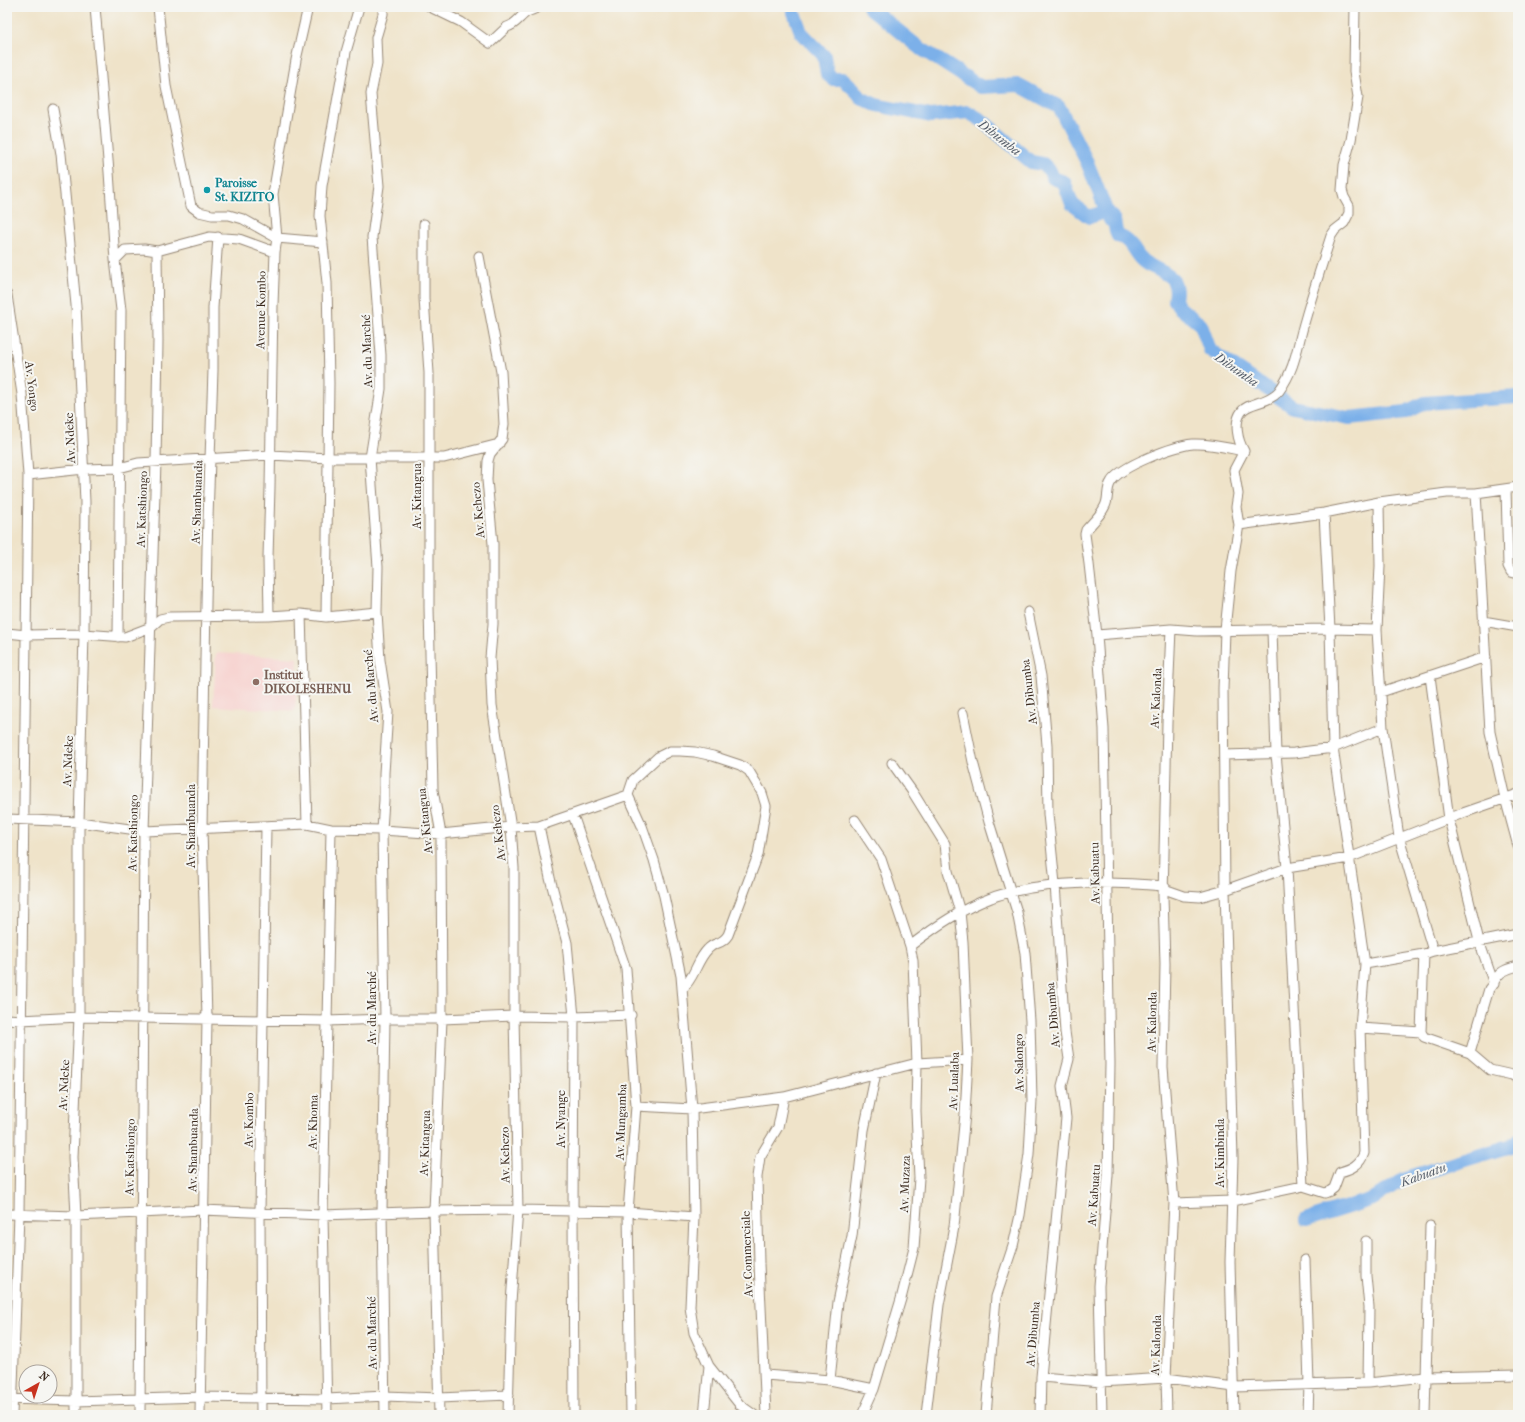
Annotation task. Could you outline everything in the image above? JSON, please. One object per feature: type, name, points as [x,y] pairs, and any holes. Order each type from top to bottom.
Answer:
[{"type":"street","points":[[95,7],[115,260],[121,310],[118,637]]},
{"type":"street","points":[[158,7],[166,86],[191,206],[199,212],[212,215],[229,215],[242,219],[277,238],[323,242]]},
{"type":"street","name":"Avenue Kombo","points":[[269,616],[268,558],[270,455],[275,252],[277,238],[273,194],[290,90],[308,7]]},
{"type":"street","points":[[326,618],[329,383],[327,283],[320,216],[322,186],[346,52],[358,7]]},
{"type":"street","name":"Av. du Marché","points":[[383,7],[383,14],[376,38],[377,64],[371,94],[379,186],[372,237],[381,355],[381,389],[370,458],[378,567],[377,612],[380,660],[388,712],[382,830],[385,1019],[382,1212],[385,1415]]},
{"type":"street","points":[[430,7],[461,22],[490,43],[507,27],[511,26],[521,18],[526,12],[539,7]]},
{"type":"street","points":[[1244,451],[1239,443],[1237,428],[1240,415],[1243,410],[1275,394],[1290,375],[1309,303],[1331,236],[1335,230],[1344,223],[1349,213],[1349,206],[1342,190],[1344,165],[1351,140],[1358,97],[1354,72],[1355,7]]},
{"type":"street","name":"Av. Ndeke","points":[[53,109],[61,154],[76,305],[85,502],[84,634],[78,822],[79,1017],[73,1157],[76,1216],[76,1415]]},
{"type":"street","name":"Av. Kitangua","points":[[424,224],[424,298],[429,373],[429,600],[433,790],[441,834],[442,1019],[434,1211],[439,1415]]},
{"type":"street","points":[[115,260],[125,250],[144,249],[157,251],[209,237],[239,239],[275,252]]},
{"type":"street","name":"Av. Shambuanda","points":[[200,1415],[207,1019],[202,828],[207,548],[213,370],[213,308],[218,237]]},
{"type":"street","name":"Av. Katshiongo","points":[[140,1415],[144,1018],[144,831],[156,462],[158,341],[157,251]]},
{"type":"street","name":"Av. Kehezo","points":[[479,256],[501,372],[504,424],[502,439],[490,454],[487,480],[493,544],[493,624],[490,658],[492,705],[511,826],[514,868],[514,1016],[518,1210],[511,1302],[508,1415]]},
{"type":"street","name":"Av. Yongo","points":[[7,295],[22,394],[28,474],[19,1214],[9,1399],[12,1415]]},
{"type":"street","points":[[28,474],[84,469],[119,468],[138,463],[270,455],[328,458],[444,458],[499,444]]},
{"type":"street","name":"Av. Kabuatu","points":[[1102,1415],[1099,1286],[1108,1175],[1110,1072],[1107,884],[1104,729],[1097,635],[1085,534],[1086,530],[1105,506],[1111,481],[1124,471],[1147,458],[1179,446],[1194,444],[1213,445],[1244,451]]},
{"type":"street","name":"Av. Kimbinda","points":[[1234,1415],[1230,1262],[1232,1201],[1232,1095],[1225,890],[1223,689],[1225,630],[1231,571],[1239,525],[1236,507],[1238,494],[1234,470],[1244,451]]},
{"type":"street","points":[[1239,525],[1324,513],[1379,502],[1447,493],[1476,493],[1518,488]]},
{"type":"street","points":[[1506,489],[1508,566],[1511,572],[1518,574]]},
{"type":"street","points":[[1476,493],[1490,732],[1518,846]]},
{"type":"street","points":[[1379,502],[1380,566],[1377,630],[1383,728],[1399,838],[1433,951]]},
{"type":"street","points":[[1174,1203],[1232,1201],[1303,1186],[1325,1193],[1330,1191],[1337,1183],[1340,1172],[1353,1169],[1364,1153],[1360,1028],[1365,964],[1333,748],[1330,628],[1324,513]]},
{"type":"street","points":[[7,633],[26,635],[84,634],[124,637],[134,635],[151,627],[160,619],[169,617],[269,616],[301,614],[326,618],[377,612]]},
{"type":"street","name":"Av. Dibumba","points":[[1028,612],[1041,676],[1047,745],[1048,814],[1055,884],[1065,1032],[1069,1059],[1062,1086],[1066,1118],[1041,1377],[1040,1415]]},
{"type":"street","points":[[301,614],[307,824]]},
{"type":"street","points":[[1484,621],[1518,627]]},
{"type":"street","points":[[1097,635],[1172,629],[1196,631],[1330,628],[1377,630]]},
{"type":"street","name":"Av. Kalonda","points":[[1167,1415],[1166,1378],[1174,1203],[1163,1067],[1165,964],[1163,896],[1167,723],[1172,629]]},
{"type":"street","points":[[1272,630],[1276,754],[1287,868],[1303,1186]]},
{"type":"street","points":[[1380,692],[1486,657]]},
{"type":"street","points":[[1430,676],[1449,819],[1479,941],[1494,984]]},
{"type":"street","name":"Av. Salongo","points":[[963,713],[973,762],[989,822],[1017,912],[1024,953],[1030,1021],[1032,1100],[1029,1154],[1020,1215],[1012,1248],[996,1297],[986,1415]]},
{"type":"street","points":[[1224,755],[1294,753],[1333,748],[1383,728]]},
{"type":"street","points":[[682,989],[690,980],[698,963],[708,949],[712,945],[722,942],[728,935],[758,855],[766,806],[762,793],[749,771],[740,765],[713,756],[680,750],[670,751],[658,757],[633,780],[628,795],[642,826],[654,860],[664,896],[682,989],[692,1109],[694,1217],[690,1307],[694,1333],[709,1366],[740,1405],[754,1415]]},
{"type":"street","name":"Av. Lualaba","points":[[892,763],[912,791],[945,844],[948,871],[960,912],[968,1060],[965,1114],[954,1227],[939,1305],[926,1415]]},
{"type":"street","points":[[910,946],[960,912],[991,898],[1010,892],[1055,884],[1130,883],[1164,886],[1167,890],[1184,896],[1200,897],[1225,890],[1287,868],[1349,858],[1518,794]]},
{"type":"street","points":[[7,819],[78,822],[144,831],[307,824],[331,829],[382,830],[441,834],[511,826],[539,826],[628,795]]},
{"type":"street","name":"Av. Mungamba","points":[[573,815],[626,969],[631,1015],[636,1106],[628,1212],[631,1415]]},
{"type":"street","name":"Av. Muzaza","points":[[855,820],[881,859],[910,946],[913,962],[919,1178],[914,1248],[901,1299],[874,1389],[862,1415]]},
{"type":"street","name":"Av. Kombo","points":[[261,1415],[260,1212],[266,826]]},
{"type":"street","name":"Av. Nyange","points":[[539,826],[550,878],[567,943],[574,1017],[574,1415]]},
{"type":"street","name":"Av. Khoma","points":[[327,1415],[323,1215],[331,829]]},
{"type":"street","points":[[1365,964],[1424,954],[1479,941],[1518,934]]},
{"type":"street","points":[[1424,954],[1421,1032],[1424,1037],[1470,1053],[1490,1070],[1512,1075],[1518,1078]]},
{"type":"street","points":[[1470,1053],[1489,989],[1494,984],[1496,977],[1502,972],[1518,966]]},
{"type":"street","points":[[7,1019],[21,1020],[79,1017],[327,1021],[514,1016],[574,1017],[631,1015]]},
{"type":"street","points":[[1360,1028],[1421,1032]]},
{"type":"street","points":[[636,1106],[692,1109],[784,1097],[917,1063],[968,1060]]},
{"type":"street","points":[[830,1380],[838,1302],[852,1236],[864,1130],[876,1073]]},
{"type":"street","name":"Av. Commerciale","points":[[766,1415],[759,1264],[757,1177],[760,1157],[778,1127],[784,1097]]},
{"type":"street","points":[[7,1214],[76,1216],[203,1210],[323,1215],[382,1212],[518,1210],[628,1212],[694,1217]]},
{"type":"street","points":[[1425,1415],[1430,1226]]},
{"type":"street","points":[[1366,1241],[1366,1276],[1369,1307],[1368,1382]]},
{"type":"street","points":[[1305,1260],[1309,1384],[1308,1415]]},
{"type":"street","points":[[704,1415],[709,1366]]},
{"type":"street","points":[[765,1375],[830,1380],[874,1389]]},
{"type":"street","points":[[1041,1377],[1101,1382],[1166,1378],[1234,1387],[1368,1382],[1426,1377],[1518,1375]]},
{"type":"street","points":[[9,1399],[76,1401],[200,1398],[327,1399],[385,1396],[439,1398],[509,1395]]},
{"type":"shaded area","name":"Institut DIKOLESHENU","points":[[216,653],[298,658],[295,711],[213,706]]},
{"type":"waterway","name":"Dibumba","points":[[792,7],[801,32],[824,56],[827,74],[833,79],[843,79],[861,98],[876,105],[931,116],[968,112],[983,121],[1031,162],[1043,164],[1050,171],[1053,178],[1064,182],[1072,204],[1089,217],[1104,212],[1113,217],[1118,236],[1130,244],[1140,259],[1173,280],[1176,288],[1175,301],[1180,308],[1201,325],[1210,350],[1293,407],[1349,418],[1406,412],[1424,403],[1518,397]]},
{"type":"waterway","points":[[869,7],[917,46],[981,87],[1019,85],[1059,107],[1087,162],[1110,220]]},
{"type":"waterway","name":"Kabuatu","points":[[1306,1220],[1373,1199],[1403,1179],[1510,1146],[1518,1140]]},
{"type":"place","name":"Paroisse St. KIZITO","points":[[207,190]]},
{"type":"place","name":"Institut DIKOLESHENU","points":[[256,682]]}]
